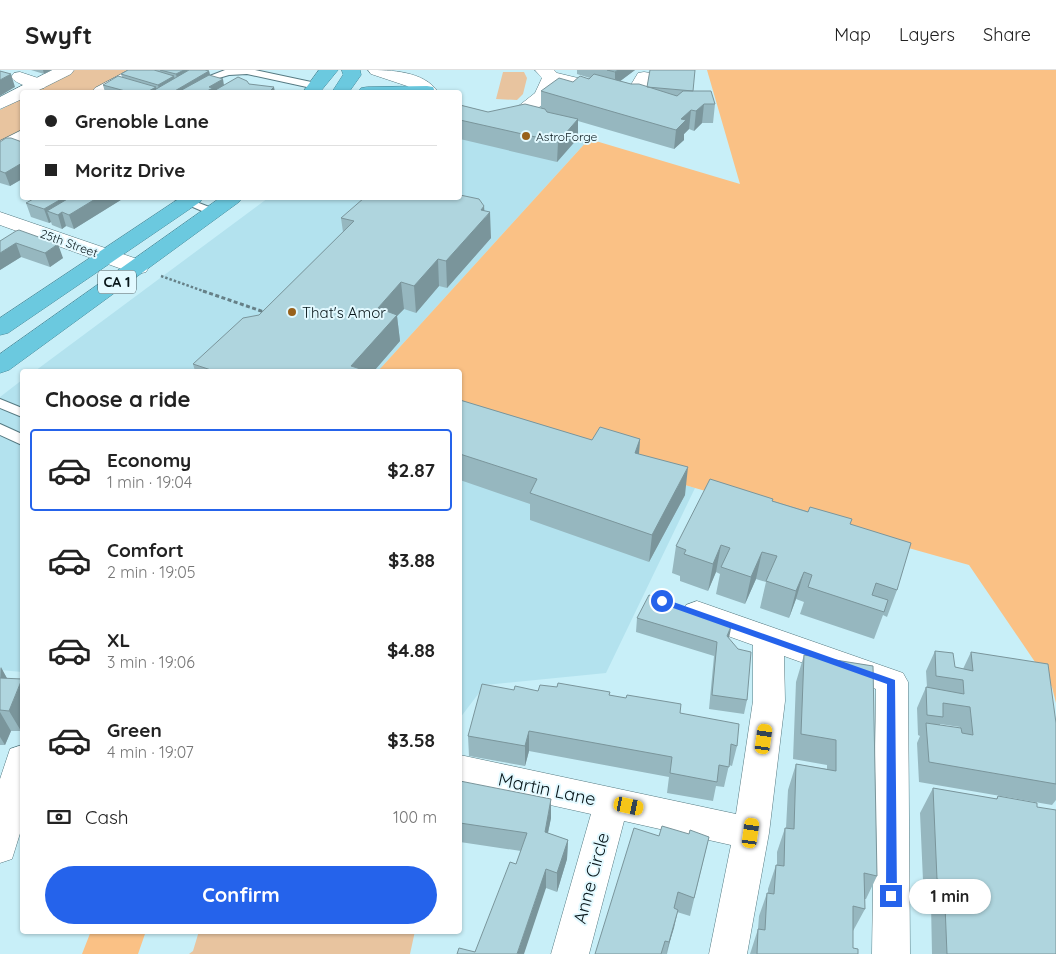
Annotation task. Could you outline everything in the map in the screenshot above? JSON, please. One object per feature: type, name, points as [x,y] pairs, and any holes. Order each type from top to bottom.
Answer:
[{"type":"highway","points":[[313,89],[329,70]]},
{"type":"highway","points":[[341,90],[352,75],[351,70]]},
{"type":"highway","name":"CA 1","points":[[0,327],[108,257],[185,200]]},
{"type":"highway","name":"CA 1","points":[[0,364],[229,200]]},
{"type":"street","points":[[27,90],[65,70]]},
{"type":"street","points":[[105,90],[142,70]]},
{"type":"street","points":[[377,70],[412,82],[425,90]]},
{"type":"street","points":[[517,111],[542,96],[548,74],[624,94],[636,92],[644,77]]},
{"type":"street","points":[[20,77],[38,84]]},
{"type":"street","points":[[0,104],[20,93]]},
{"type":"street","name":"25th Street","points":[[0,218],[138,267]]},
{"type":"street","points":[[671,604],[892,682],[891,954]]},
{"type":"street","points":[[728,954],[751,833],[769,701],[768,639]]},
{"type":"street","points":[[0,847],[14,763]]},
{"type":"street","name":"Martin Lane","points":[[462,770],[751,833]]},
{"type":"street","name":"Anne Circle","points":[[570,954],[612,802]]},
{"type":"lane","points":[[231,82],[208,76],[247,71],[313,89]]},
{"type":"lane","points":[[188,200],[213,212]]},
{"type":"lane","points":[[0,403],[20,412]]},
{"type":"lane","points":[[0,429],[20,439]]},
{"type":"path","points":[[138,267],[274,316]]},
{"type":"shaded area","points":[[75,70],[133,70],[96,90],[37,90]]},
{"type":"shaded area","points":[[707,70],[1056,70],[1056,703],[1052,687],[969,565],[695,488],[462,419],[462,369],[380,369],[589,139],[740,184]]},
{"type":"shaded area","points":[[503,72],[524,72],[527,78],[523,94],[517,100],[496,99]]},
{"type":"shaded area","points":[[20,99],[20,132],[0,144],[0,110]]},
{"type":"shaded area","points":[[528,121],[589,139],[380,369],[38,369],[265,200],[462,200],[462,125]]},
{"type":"shaded area","points":[[20,382],[20,672],[0,670],[0,397]]},
{"type":"shaded area","points":[[462,419],[695,488],[606,673],[485,685],[462,715]]},
{"type":"shaded area","points":[[90,934],[145,934],[138,954],[82,954]]},
{"type":"shaded area","points":[[198,934],[414,934],[410,954],[189,954],[193,951]]},
{"type":"building","points":[[128,70],[154,70],[174,76],[158,85],[121,74]]},
{"type":"building","points":[[160,70],[184,70],[176,74]]},
{"type":"building","points":[[189,70],[209,71],[176,90],[154,90]]},
{"type":"building","points":[[650,70],[695,70],[693,91],[647,87]]},
{"type":"building","points":[[0,71],[11,74],[0,80]]},
{"type":"building","points":[[594,74],[631,84],[639,84],[677,96],[683,91],[711,91],[715,104],[704,104],[696,111],[691,110],[681,119],[686,120],[676,130],[541,91],[559,78],[573,82],[580,76],[589,79]]},
{"type":"building","points":[[209,75],[223,79],[209,87],[213,88],[209,90],[182,90]]},
{"type":"building","points":[[118,76],[156,87],[151,90],[122,90],[103,85]]},
{"type":"building","points":[[238,77],[249,84],[274,87],[271,90],[215,90]]},
{"type":"building","points":[[525,104],[545,109],[547,112],[578,119],[558,142],[462,120],[462,106],[488,112]]},
{"type":"building","points":[[6,138],[20,141],[20,164],[5,173],[0,171],[0,142]]},
{"type":"building","points":[[462,195],[479,199],[484,206],[481,210],[490,212],[446,261],[438,259],[414,286],[401,282],[378,308],[397,315],[351,366],[361,369],[208,369],[193,364],[243,318],[259,315],[354,221],[341,218],[362,200],[462,200]]},
{"type":"building","points":[[31,200],[60,200],[44,209],[26,203]]},
{"type":"building","points":[[66,200],[94,200],[69,215],[62,212],[58,215],[47,211]]},
{"type":"building","points":[[19,230],[58,244],[45,253],[16,243],[0,253],[0,241]]},
{"type":"building","points":[[462,401],[592,440],[600,427],[640,439],[635,453],[688,467],[652,535],[530,493],[537,479],[462,455]]},
{"type":"building","points":[[710,479],[808,512],[810,507],[852,519],[850,524],[911,543],[897,590],[876,583],[872,595],[888,600],[884,612],[808,587],[812,575],[804,572],[796,591],[766,581],[777,556],[762,552],[751,577],[721,567],[730,548],[721,545],[713,564],[684,554],[686,550],[676,546]]},
{"type":"building","points":[[649,595],[732,624],[727,636],[738,649],[751,652],[747,700],[712,695],[717,642],[637,618]]},
{"type":"building","points":[[935,651],[953,653],[955,667],[973,671],[971,652],[1048,664],[1056,723],[1056,784],[929,762],[926,723],[961,728],[962,733],[973,735],[970,707],[943,703],[943,717],[927,715],[926,687],[964,694],[963,680],[936,676]]},
{"type":"building","points":[[804,655],[873,666],[877,876],[864,873],[865,909],[853,906],[853,948],[858,949],[858,954],[757,954],[758,929],[765,930],[767,893],[774,894],[776,865],[784,866],[785,828],[794,829],[796,764],[836,771],[836,740],[801,734]]},
{"type":"building","points":[[0,678],[20,679],[20,684],[9,711],[0,710]]},
{"type":"building","points":[[558,683],[610,692],[609,695],[626,698],[627,695],[681,704],[680,713],[739,724],[737,746],[731,744],[729,767],[719,765],[717,782],[670,773],[672,757],[529,731],[525,746],[468,736],[482,684],[514,690],[515,686],[538,691],[540,685],[557,687]]},
{"type":"building","points":[[462,781],[551,799],[545,832],[568,840],[557,873],[546,869],[517,954],[457,954],[459,948],[475,952],[510,862],[516,864],[527,833],[462,823]]},
{"type":"building","points":[[933,788],[997,799],[998,796],[1037,803],[1037,807],[1056,810],[1056,954],[947,954],[944,881],[937,879]]},
{"type":"building","points":[[662,826],[689,834],[690,830],[709,837],[694,898],[678,892],[674,908],[678,910],[669,942],[665,941],[661,954],[595,954],[634,828],[659,836]]},
{"type":"place","name":"AstroForge","points":[[526,136]]},
{"type":"place","name":"That's Amor","points":[[292,312]]},
{"type":"route","points":[[662,601],[892,682],[891,896]]}]
